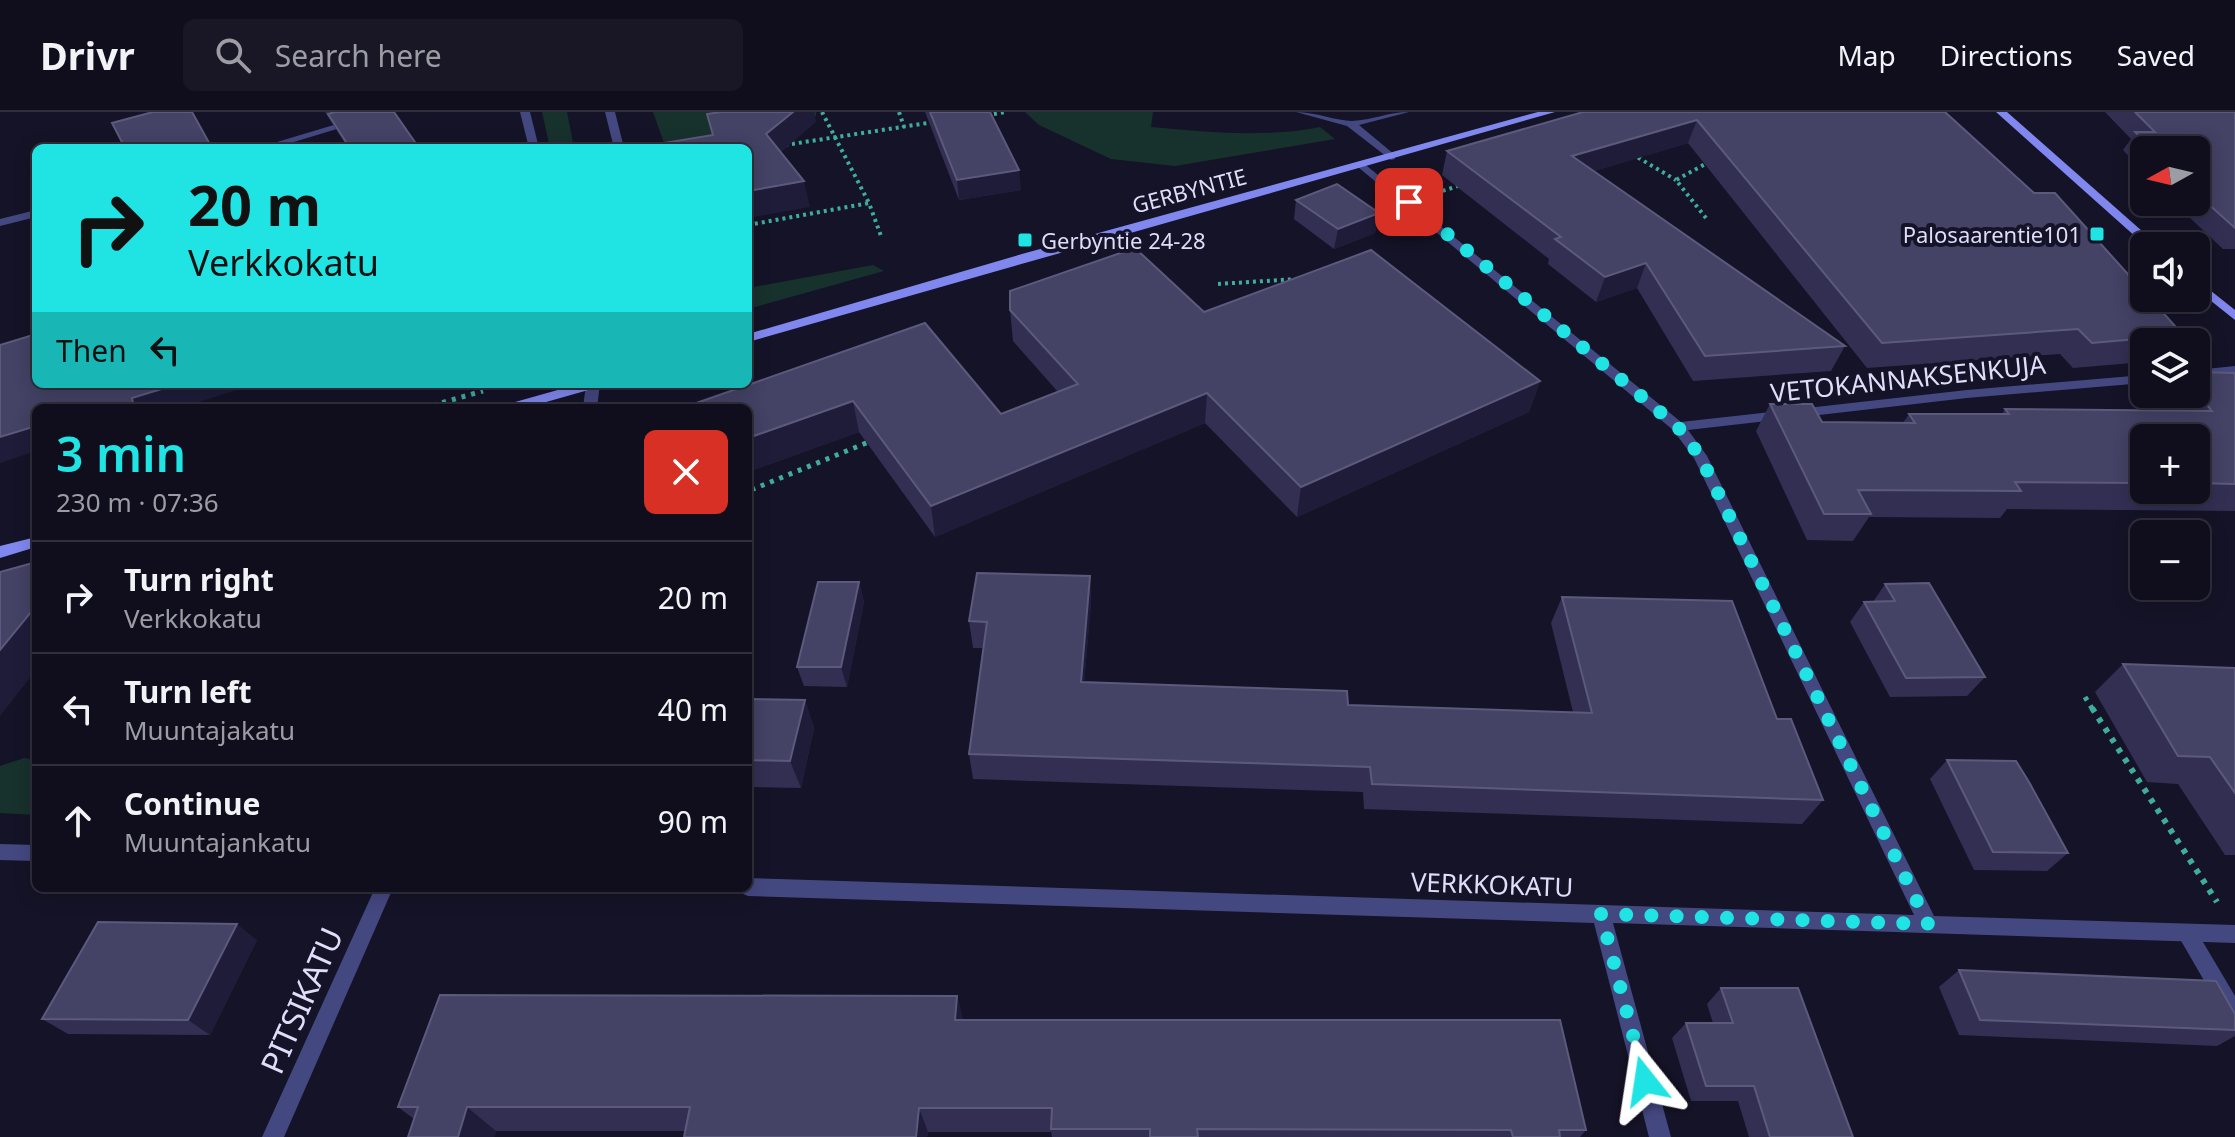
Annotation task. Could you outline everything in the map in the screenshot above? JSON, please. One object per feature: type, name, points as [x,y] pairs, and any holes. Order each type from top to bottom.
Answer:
[{"type":"main road","name":"GERBYNTIE","points":[[752,337],[1026,257],[1550,112]]},
{"type":"main road","points":[[2001,112],[2137,232]]},
{"type":"main road","points":[[2210,295],[2235,316]]},
{"type":"main road","points":[[523,404],[579,388]]},
{"type":"main road","points":[[0,552],[32,543]]},
{"type":"street","points":[[276,144],[388,112]]},
{"type":"street","points":[[525,112],[533,144]]},
{"type":"street","points":[[610,112],[618,144]]},
{"type":"street","points":[[1301,112],[1351,124],[1391,157]]},
{"type":"street","points":[[1351,124],[1404,112]]},
{"type":"street","points":[[1362,165],[1678,427],[1700,456],[1928,924]]},
{"type":"street","points":[[0,223],[32,214]]},
{"type":"street","points":[[2210,373],[2235,370]]},
{"type":"street","name":"VETOKANNAKSENKUJA","points":[[1678,427],[1967,394],[2130,380]]},
{"type":"street","points":[[0,852],[32,853]]},
{"type":"street","name":"VERKKOKATU","points":[[752,887],[2235,934]]},
{"type":"street","name":"PITSIKATU","points":[[273,1137],[382,892]]},
{"type":"street","points":[[1601,914],[1660,1137]]},
{"type":"street","points":[[2187,933],[2235,1015]]},
{"type":"path","points":[[822,112],[869,203],[881,236]]},
{"type":"path","points":[[899,112],[904,127]]},
{"type":"path","points":[[977,116],[1006,112]]},
{"type":"path","points":[[777,147],[948,120]]},
{"type":"path","points":[[1629,153],[1676,180],[1706,218]]},
{"type":"path","points":[[1676,180],[1712,161]]},
{"type":"path","points":[[1409,202],[1466,183]]},
{"type":"path","points":[[752,224],[869,203]]},
{"type":"path","points":[[1218,284],[1303,278]]},
{"type":"path","points":[[437,404],[493,388]]},
{"type":"path","points":[[752,490],[875,440]]},
{"type":"path","points":[[2085,697],[2218,904]]},
{"type":"green space","points":[[542,112],[567,112],[573,144],[549,144]]},
{"type":"green space","points":[[653,112],[816,112],[816,116],[664,143]]},
{"type":"green space","points":[[1025,112],[1153,112],[1151,127],[1258,133],[1320,127],[1335,139],[1175,166],[1111,159],[1039,125]]},
{"type":"green space","points":[[873,265],[884,271],[752,308],[752,287]]},
{"type":"green space","points":[[24,758],[32,759],[32,815],[0,813],[0,766]]},
{"type":"building","points":[[153,112],[192,112],[210,144],[123,144],[112,123]]},
{"type":"building","points":[[394,112],[416,144],[347,144],[328,114]]},
{"type":"building","points":[[793,112],[766,134],[804,181],[752,190],[752,144],[658,144],[713,135],[707,114]]},
{"type":"building","points":[[930,112],[990,112],[1019,170],[957,180]]},
{"type":"building","points":[[1583,112],[1945,112],[2034,193],[2055,193],[2130,276],[2130,312],[2162,312],[2177,328],[2130,328],[2130,340],[2092,343],[2078,329],[1882,343],[1697,120],[1572,156],[1845,346],[1705,356],[1646,263],[1605,277],[1555,239],[1561,237],[1447,151]]},
{"type":"building","points":[[2135,112],[2235,112],[2235,228],[2210,206],[2210,136],[2139,136],[2135,132],[2155,132]]},
{"type":"building","points":[[1337,184],[1379,213],[1338,229],[1296,200]]},
{"type":"building","points":[[1135,248],[1204,312],[1371,250],[1540,381],[1301,487],[1207,393],[931,506],[853,401],[752,437],[752,404],[693,404],[739,388],[752,388],[752,384],[925,323],[1001,414],[1078,384],[1010,310],[1010,291]]},
{"type":"building","points":[[32,335],[32,388],[165,388],[132,398],[133,404],[32,404],[32,427],[0,437],[0,345]]},
{"type":"building","points":[[2210,372],[2235,373],[2235,484],[2210,483],[2210,424],[2130,424],[2130,483],[2015,482],[2021,491],[1858,490],[1871,514],[1824,514],[1770,404],[1812,404],[1822,422],[1915,423],[1909,414],[2009,414],[2005,409],[2212,411]]},
{"type":"building","points":[[32,563],[32,612],[0,650],[0,572]]},
{"type":"building","points":[[977,573],[1090,576],[1081,682],[1347,691],[1348,705],[1592,713],[1562,597],[1732,601],[1777,719],[1791,719],[1823,800],[1372,784],[1370,767],[969,754],[987,622],[969,621]]},
{"type":"building","points":[[818,582],[859,582],[841,667],[797,667]]},
{"type":"building","points":[[1929,583],[1985,677],[1906,678],[1864,602],[1895,601],[1885,584]]},
{"type":"building","points":[[2123,664],[2235,668],[2235,793],[2210,757],[2178,756]]},
{"type":"building","points":[[752,699],[805,700],[790,761],[752,760]]},
{"type":"building","points":[[1947,760],[2016,761],[2068,853],[1993,852]]},
{"type":"building","points":[[98,922],[237,924],[188,1020],[42,1019]]},
{"type":"building","points":[[1959,970],[2216,981],[2235,1014],[2235,1030],[1980,1020]]},
{"type":"building","points":[[1721,988],[1798,988],[1853,1137],[1770,1137],[1754,1086],[1706,1086],[1686,1023],[1733,1023]]},
{"type":"building","points":[[440,995],[957,996],[955,1020],[1560,1020],[1586,1130],[1559,1130],[1560,1137],[1513,1137],[1511,1130],[1197,1129],[1198,1137],[1150,1137],[1150,1129],[1051,1129],[1052,1108],[919,1108],[916,1137],[684,1137],[690,1107],[467,1107],[458,1137],[408,1137],[418,1107],[398,1107]]},
{"type":"place","name":"Palosaarentie101","points":[[2097,234]]},
{"type":"place","name":"Gerbyntie 24-28","points":[[1025,240]]},
{"type":"route","points":[[1409,202],[1678,427],[1700,456],[1928,924],[1601,914],[1645,1081]]}]
